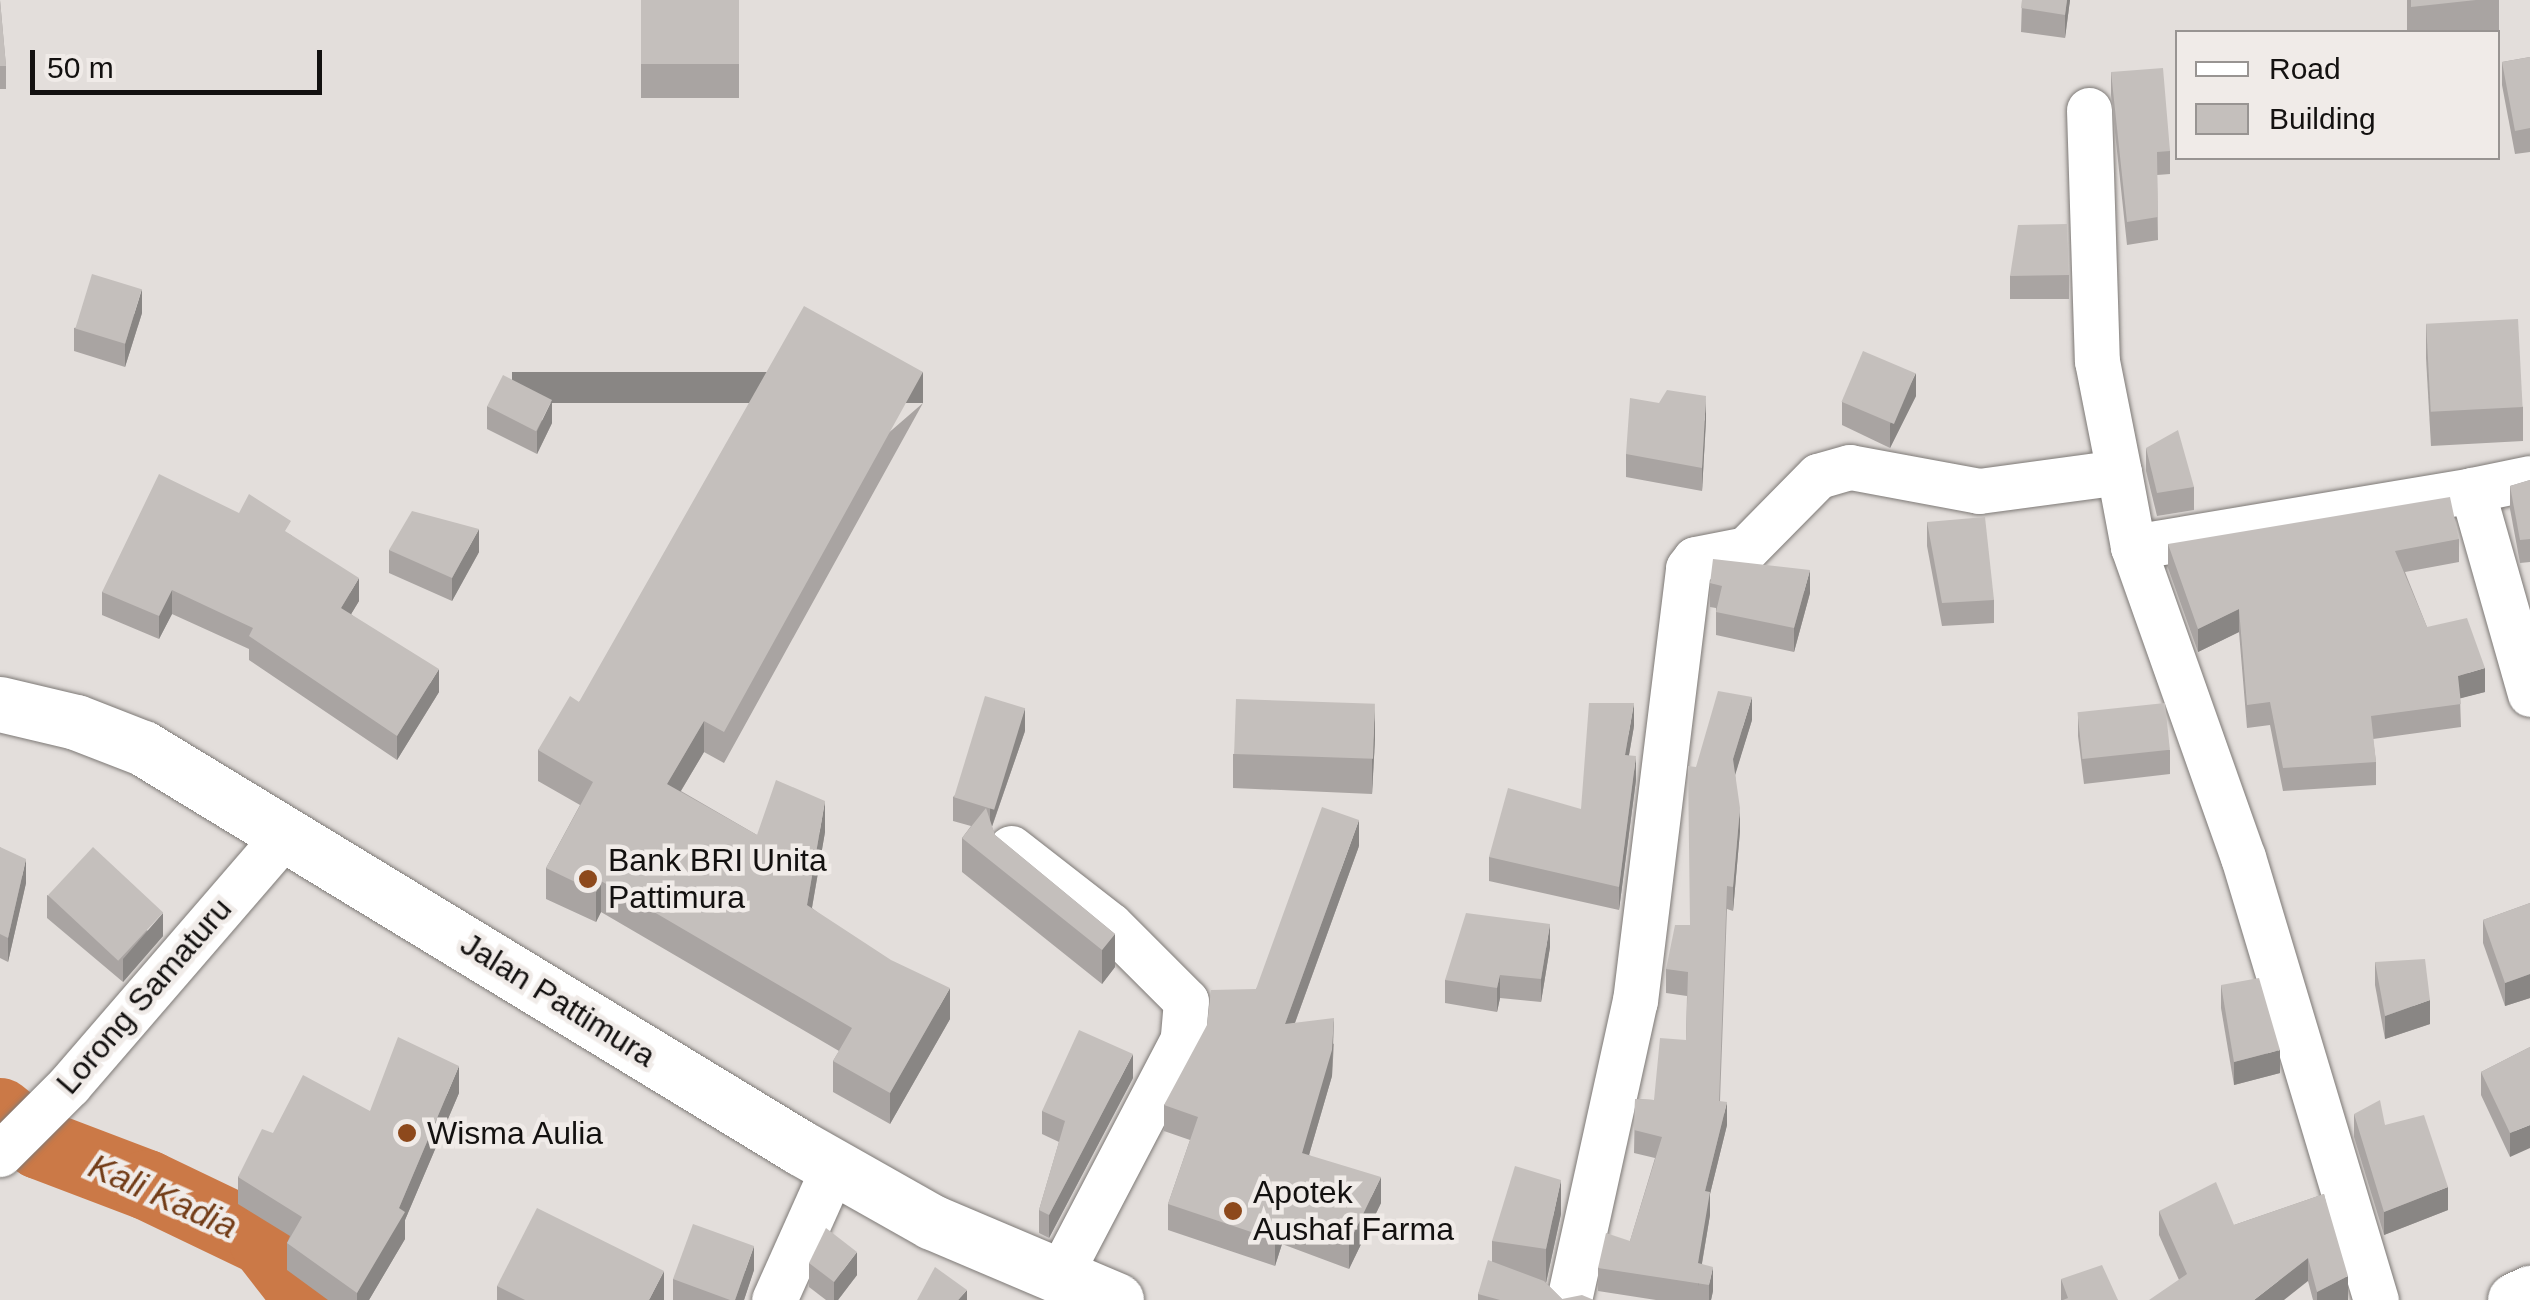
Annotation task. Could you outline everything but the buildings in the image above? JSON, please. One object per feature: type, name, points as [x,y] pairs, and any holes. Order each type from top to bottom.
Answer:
[{"type":"highway","name":"Jalan Pattimura","points":[[0,704],[76,722],[143,748],[932,1222],[1116,1300]]},
{"type":"highway","points":[[2515,1300],[2530,1293]]},
{"type":"street","points":[[2088,110],[2097,360],[2133,547],[2244,857],[2376,1300]]},
{"type":"street","points":[[1569,1300],[1634,1000],[1675,692],[1681,597],[1692,562],[1746,550],[1818,476],[1836,468],[1979,491],[2119,472]]},
{"type":"street","points":[[2133,547],[2530,478]]},
{"type":"street","points":[[2472,490],[2530,694]]},
{"type":"street","name":"Lorong Samaturu","points":[[0,1154],[69,1085],[285,835]]},
{"type":"street","points":[[1011,848],[1110,925],[1186,1001],[1183,1038],[1060,1274]]},
{"type":"street","points":[[774,1300],[834,1166]]},
{"type":"waterway","name":"Kali Kadia","points":[[0,1113],[39,1144],[147,1185],[264,1241],[310,1300]]},
{"type":"place","name":"Bank BRI Unita Pattimura","points":[[588,879]]},
{"type":"place","name":"Wisma Aulia","points":[[407,1133]]},
{"type":"place","name":"Apotek Aushaf Farma","points":[[1233,1211]]}]
